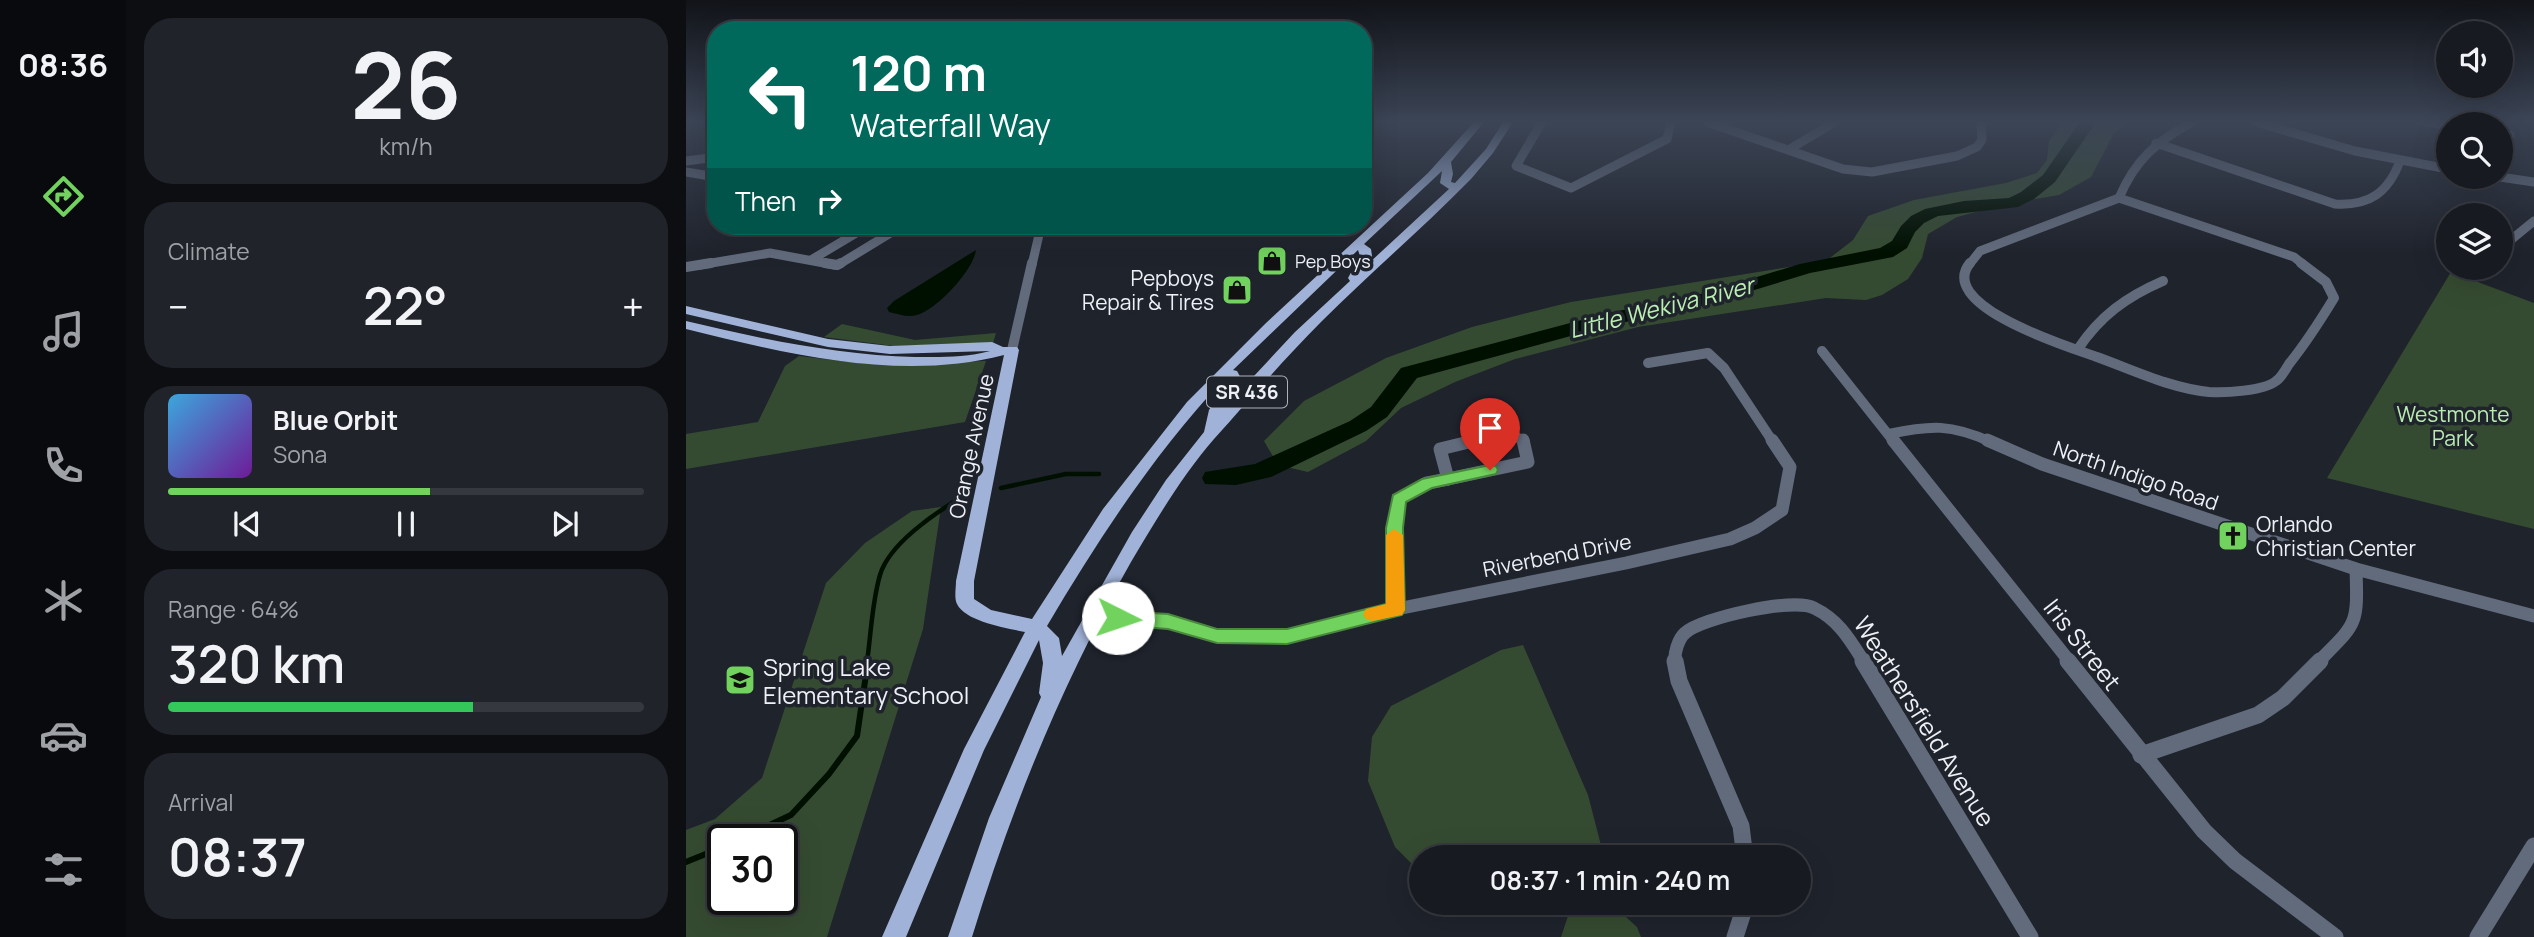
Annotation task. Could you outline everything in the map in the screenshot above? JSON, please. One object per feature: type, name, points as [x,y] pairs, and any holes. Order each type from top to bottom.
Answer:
[{"type":"main road","name":"SR 436","points":[[1372,231],[1442,166]]},
{"type":"main road","points":[[1447,166],[1448,174],[1445,183],[1456,188]]},
{"type":"main road","name":"SR 436","points":[[960,937],[1004,807],[1046,709],[1092,616],[1172,484],[1265,372],[1478,166]]},
{"type":"main road","name":"SR 436","points":[[894,937],[942,816],[1035,627],[1090,538],[1172,430],[1224,372],[1368,235]]},
{"type":"main road","points":[[1354,284],[1354,274],[1366,256],[1365,249],[1357,245]]},
{"type":"main road","points":[[1265,372],[1256,364],[1255,356],[1295,314],[1295,302]]},
{"type":"main road","points":[[686,310],[828,343],[890,350],[992,346],[1006,351]]},
{"type":"main road","points":[[686,326],[771,347],[871,361],[986,358],[1006,351]]},
{"type":"main road","name":"Orange Avenue","points":[[1006,351],[965,581],[965,602],[986,616],[1035,627]]},
{"type":"main road","points":[[1211,434],[1212,412],[1235,380],[1232,374],[1224,372]]},
{"type":"main road","points":[[1035,627],[1050,638],[1053,663],[1046,709]]},
{"type":"street","points":[[1516,166],[1571,188],[1615,166]]},
{"type":"street","points":[[1834,166],[1872,172],[1902,166]]},
{"type":"street","points":[[2119,198],[2129,171],[2134,166]]},
{"type":"street","points":[[2220,166],[2320,201],[2346,206],[2363,204],[2392,183],[2398,166]]},
{"type":"street","points":[[686,172],[707,176]]},
{"type":"street","points":[[2513,179],[2534,182]]},
{"type":"street","points":[[2119,198],[2294,257],[2326,282],[2334,298],[2311,336],[2276,382],[2258,389],[2209,392],[2176,386],[2078,349],[2031,333],[2002,319],[1979,302],[1966,285],[1966,268],[1973,257],[1993,244],[2119,198]]},
{"type":"street","points":[[2513,238],[2534,221]]},
{"type":"street","points":[[811,260],[853,235]]},
{"type":"street","points":[[686,267],[770,253],[837,265],[887,235]]},
{"type":"street","name":"Orange Avenue","points":[[1006,351],[1038,235]]},
{"type":"street","points":[[2078,349],[2092,326],[2110,309],[2140,290],[2163,281]]},
{"type":"street","name":"Iris Street","points":[[1822,351],[2204,831],[2235,861],[2335,937]]},
{"type":"street","name":"Riverbend Drive","points":[[1092,616],[1168,621],[1217,636],[1287,636],[1367,615],[1730,539],[1755,528],[1782,510],[1790,467],[1724,368],[1708,354],[1648,363]]},
{"type":"street","name":"North Indigo Road","points":[[1889,434],[1922,427],[1962,429],[2042,464],[2356,569],[2534,615]]},
{"type":"street","points":[[1396,610],[1394,528],[1399,499],[1427,483],[1448,479],[1528,462],[1525,441],[1508,432],[1440,449],[1448,479]]},
{"type":"street","points":[[2141,755],[2258,715],[2283,698],[2348,632],[2355,621],[2356,569]]},
{"type":"street","name":"Weathersfield Avenue","points":[[1743,845],[1741,826],[1679,681],[1674,655],[1683,634],[1699,624],[1779,605],[1812,607],[1843,628],[2030,937]]},
{"type":"street","points":[[2478,937],[2532,853]]},
{"type":"street","points":[[1735,937],[1742,915]]},
{"type":"green space","points":[[2043,166],[2097,166],[2091,177],[2059,195],[2006,204],[1957,217],[1928,234],[1922,258],[1908,279],[1882,295],[1866,300],[1826,298],[1638,327],[1515,359],[1455,382],[1401,408],[1366,441],[1308,472],[1278,465],[1264,441],[1304,401],[1386,358],[1472,327],[1571,302],[1826,261],[1853,240],[1868,216],[1914,200],[2006,183],[2037,173]]},
{"type":"green space","name":"Westmonte Park","points":[[2446,280],[2472,280],[2534,303],[2534,529],[2327,478]]},
{"type":"green space","points":[[842,324],[915,340],[996,333],[993,343],[894,346],[824,337]]},
{"type":"green space","points":[[799,356],[867,364],[986,361],[965,422],[686,469],[686,434],[758,422],[785,366]]},
{"type":"green space","points":[[941,507],[923,629],[827,937],[686,937],[686,830],[715,819],[762,778],[826,583],[865,543],[912,511]]},
{"type":"green space","points":[[1523,645],[1588,795],[1601,845],[1409,845],[1409,861],[1395,847],[1368,781],[1372,737],[1391,706],[1501,650]]},
{"type":"green space","points":[[1568,915],[1624,915],[1637,927],[1641,937],[1561,937]]},
{"type":"shaded area","points":[[976,250],[962,278],[925,312],[914,316],[889,312],[887,308],[894,301]]},
{"type":"waterway","name":"Little Wekiva River","points":[[1214,478],[1236,477],[1262,471],[1358,426],[1379,412],[1409,373],[1608,319],[1698,301],[1807,268],[1886,253],[1900,244],[1907,230],[1918,220],[1931,213],[1964,206],[2012,203],[2040,188],[2058,166]]},
{"type":"waterway","name":"Little Wekiva River","points":[[1001,488],[1066,474],[1099,474]]},
{"type":"waterway","name":"Little Wekiva River","points":[[867,662],[875,596],[885,563],[914,530],[962,497]]},
{"type":"waterway","name":"Little Wekiva River","points":[[772,824],[791,815],[829,774],[857,736],[868,661]]},
{"type":"waterway","name":"Little Wekiva River","points":[[686,862],[707,853]]},
{"type":"slow traffic","points":[[1372,614],[1396,610],[1394,535]]},
{"type":"place","name":"Pep Boys","points":[[1272,261]]},
{"type":"place","name":"Pepboys Repair & Tires","points":[[1237,290]]},
{"type":"place","name":"Orlando Christian Center","points":[[2233,536]]},
{"type":"place","name":"Spring Lake Elementary School","points":[[740,680]]},
{"type":"route","points":[[1118,618],[1168,621],[1217,636],[1287,636],[1396,610],[1394,528],[1399,499],[1427,483],[1490,470]]}]
